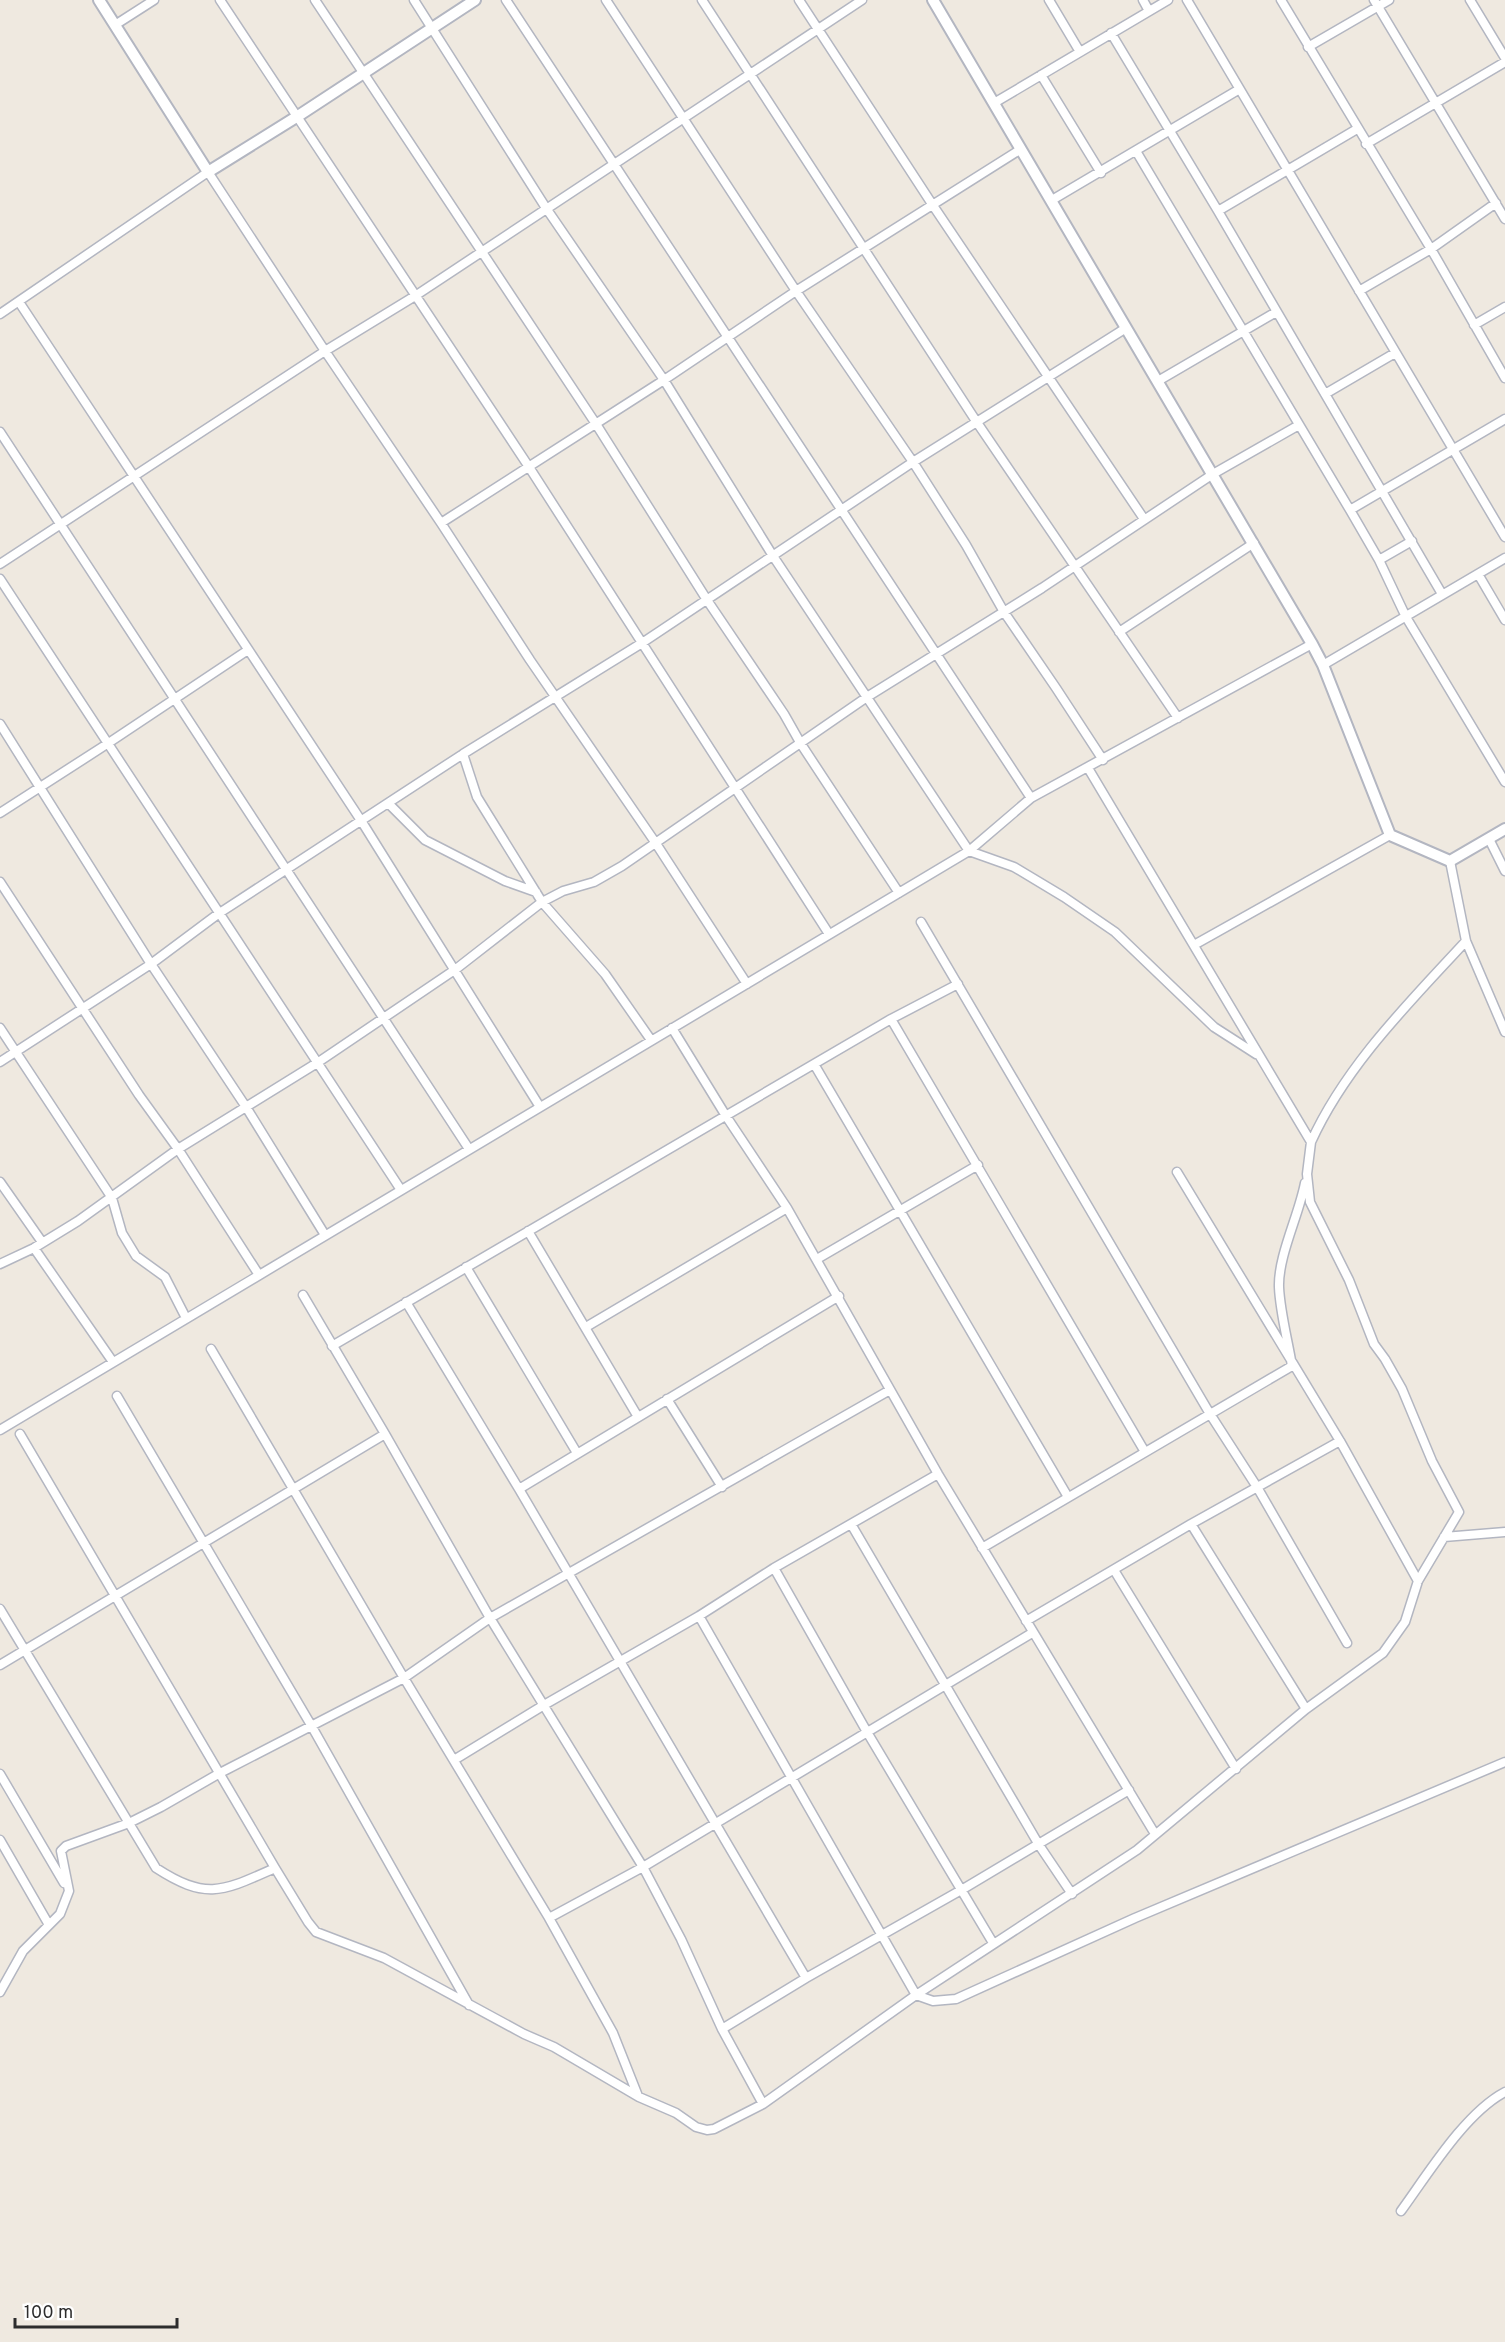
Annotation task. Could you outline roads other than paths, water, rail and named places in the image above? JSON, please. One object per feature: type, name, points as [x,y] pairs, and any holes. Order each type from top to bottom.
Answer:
[{"type":"street","points":[[99,0],[324,351],[655,842],[747,984]]},
{"type":"street","points":[[115,25],[154,0]]},
{"type":"street","points":[[220,0],[529,467],[829,934]]},
{"type":"street","points":[[315,0],[596,424],[707,600],[784,714],[801,744],[899,893]]},
{"type":"street","points":[[414,0],[546,208],[664,380],[773,556],[969,851],[1014,867],[1115,932],[1214,1028],[1259,1056]]},
{"type":"street","points":[[0,314],[208,172],[475,0]]},
{"type":"street","points":[[506,0],[1031,798]]},
{"type":"street","points":[[606,0],[796,291],[913,462],[966,545],[1004,612],[1102,760]]},
{"type":"street","points":[[702,0],[976,421],[1178,718]]},
{"type":"street","points":[[799,0],[932,204],[1144,519]]},
{"type":"street","points":[[0,564],[324,351],[415,296],[862,0]]},
{"type":"street","points":[[933,0],[1053,200],[1312,644],[1323,665],[1390,835],[1450,861]]},
{"type":"street","points":[[1049,0],[1080,52]]},
{"type":"street","points":[[1143,0],[1149,11]]},
{"type":"street","points":[[993,102],[1168,0]]},
{"type":"street","points":[[1187,0],[1238,90],[1288,170],[1505,537]]},
{"type":"street","points":[[1281,0],[1431,249],[1505,378]]},
{"type":"street","points":[[1308,47],[1376,3],[1389,0]]},
{"type":"street","points":[[1366,144],[1505,60],[1470,0]]},
{"type":"street","points":[[1376,3],[1505,219]]},
{"type":"street","points":[[1111,33],[1442,594]]},
{"type":"street","points":[[1041,75],[1101,172]]},
{"type":"street","points":[[1053,200],[1238,90]]},
{"type":"street","points":[[1218,211],[1357,129]]},
{"type":"street","points":[[441,523],[664,380],[796,291],[1021,149]]},
{"type":"street","points":[[1136,151],[1350,510],[1379,560],[1406,617],[1505,782]]},
{"type":"street","points":[[1359,291],[1431,249],[1496,202]]},
{"type":"street","points":[[19,302],[362,822],[456,969],[540,1107]]},
{"type":"street","points":[[1474,325],[1505,307]]},
{"type":"street","points":[[1158,381],[1276,312]]},
{"type":"street","points":[[0,1062],[151,964],[218,914],[463,754],[557,698],[976,421],[1126,328]]},
{"type":"street","points":[[1325,394],[1395,353]]},
{"type":"street","points":[[1350,510],[1505,419]]},
{"type":"street","points":[[0,1264],[34,1248],[112,1198],[178,1149],[317,1063],[456,969],[542,902],[563,891],[594,882],[622,866],[867,697],[936,656],[1213,474],[1299,425]]},
{"type":"street","points":[[0,432],[469,1149]]},
{"type":"street","points":[[1379,560],[1412,541]]},
{"type":"street","points":[[1119,632],[1254,543]]},
{"type":"street","points":[[1323,665],[1505,558]]},
{"type":"street","points":[[1478,574],[1505,620]]},
{"type":"street","points":[[0,579],[401,1190]]},
{"type":"street","points":[[0,1430],[969,851],[1031,798],[1312,644]]},
{"type":"street","points":[[0,813],[248,650]]},
{"type":"street","points":[[0,724],[151,964],[246,1107],[325,1235]]},
{"type":"street","points":[[463,754],[477,797],[542,902],[605,974],[651,1040]]},
{"type":"street","points":[[1088,768],[1311,1142]]},
{"type":"street","points":[[389,804],[425,840],[505,881],[536,892]]},
{"type":"street","points":[[1450,861],[1505,829]]},
{"type":"street","points":[[1194,945],[1390,835]]},
{"type":"street","points":[[1489,838],[1505,871]]},
{"type":"street","points":[[1450,861],[1466,941],[1505,1032]]},
{"type":"street","points":[[0,882],[259,1275]]},
{"type":"street","points":[[921,922],[1210,1414],[1257,1486],[1347,1643]]},
{"type":"street","points":[[1292,1366],[1279,1286],[1287,1244],[1301,1203],[1311,1142],[1324,1112],[1352,1072],[1415,996],[1466,941]]},
{"type":"street","points":[[332,1346],[891,1019],[958,984]]},
{"type":"street","points":[[891,1019],[1145,1452]]},
{"type":"street","points":[[0,1028],[112,1198],[122,1233],[136,1256],[165,1277],[186,1318]]},
{"type":"street","points":[[672,1028],[726,1116],[787,1208],[938,1474],[1155,1834]]},
{"type":"street","points":[[814,1064],[1068,1497]]},
{"type":"street","points":[[817,1259],[978,1166]]},
{"type":"street","points":[[1177,1173],[1292,1366],[1340,1441],[1418,1581]]},
{"type":"street","points":[[20,1434],[114,1598],[275,1868],[316,1932],[384,1958],[524,2034],[554,2047],[639,2097],[676,2113],[696,2127],[707,2130],[730,2122],[763,2104],[916,1995],[1137,1850],[1306,1709],[1383,1653],[1405,1622],[1418,1581],[1459,1512],[1432,1461],[1402,1389],[1374,1344],[1349,1280],[1311,1202],[1307,1174]]},
{"type":"street","points":[[0,1182],[42,1242]]},
{"type":"street","points":[[586,1328],[787,1208]]},
{"type":"street","points":[[528,1231],[638,1417]]},
{"type":"street","points":[[34,1248],[112,1362]]},
{"type":"street","points":[[466,1267],[577,1453]]},
{"type":"street","points":[[303,1295],[489,1618],[643,1867],[723,2029],[763,2104]]},
{"type":"street","points":[[519,1489],[838,1296]]},
{"type":"street","points":[[406,1302],[807,1978]]},
{"type":"street","points":[[210,1349],[549,1918],[613,2033],[639,2097]]},
{"type":"street","points":[[982,1548],[1292,1366]]},
{"type":"street","points":[[0,1992],[23,1952],[60,1914],[69,1891],[61,1851],[66,1846],[129,1823],[311,1725],[404,1678],[489,1618],[569,1575],[890,1389]]},
{"type":"street","points":[[117,1396],[311,1725],[469,2005]]},
{"type":"street","points":[[667,1399],[722,1487]]},
{"type":"street","points":[[0,1665],[385,1434]]},
{"type":"street","points":[[1026,1621],[1257,1486],[1340,1441]]},
{"type":"street","points":[[454,1760],[620,1660],[699,1616],[774,1568],[938,1474]]},
{"type":"street","points":[[850,1524],[1039,1845],[1071,1894]]},
{"type":"street","points":[[1191,1524],[1306,1709]]},
{"type":"street","points":[[1444,1537],[1505,1532]]},
{"type":"street","points":[[774,1568],[867,1732],[963,1889],[993,1943]]},
{"type":"street","points":[[1114,1570],[1236,1769]]},
{"type":"street","points":[[0,1609],[156,1868],[174,1880],[200,1890],[232,1887],[275,1868]]},
{"type":"street","points":[[699,1616],[916,1995],[933,2001],[956,2000],[1135,1918],[1505,1762]]},
{"type":"street","points":[[549,1918],[643,1867],[1032,1633]]},
{"type":"street","points":[[0,1774],[69,1891]]},
{"type":"street","points":[[723,2029],[1129,1790]]},
{"type":"street","points":[[0,1840],[49,1925]]},
{"type":"street","points":[[1401,2211],[1454,2139],[1483,2108],[1505,2092]]}]
